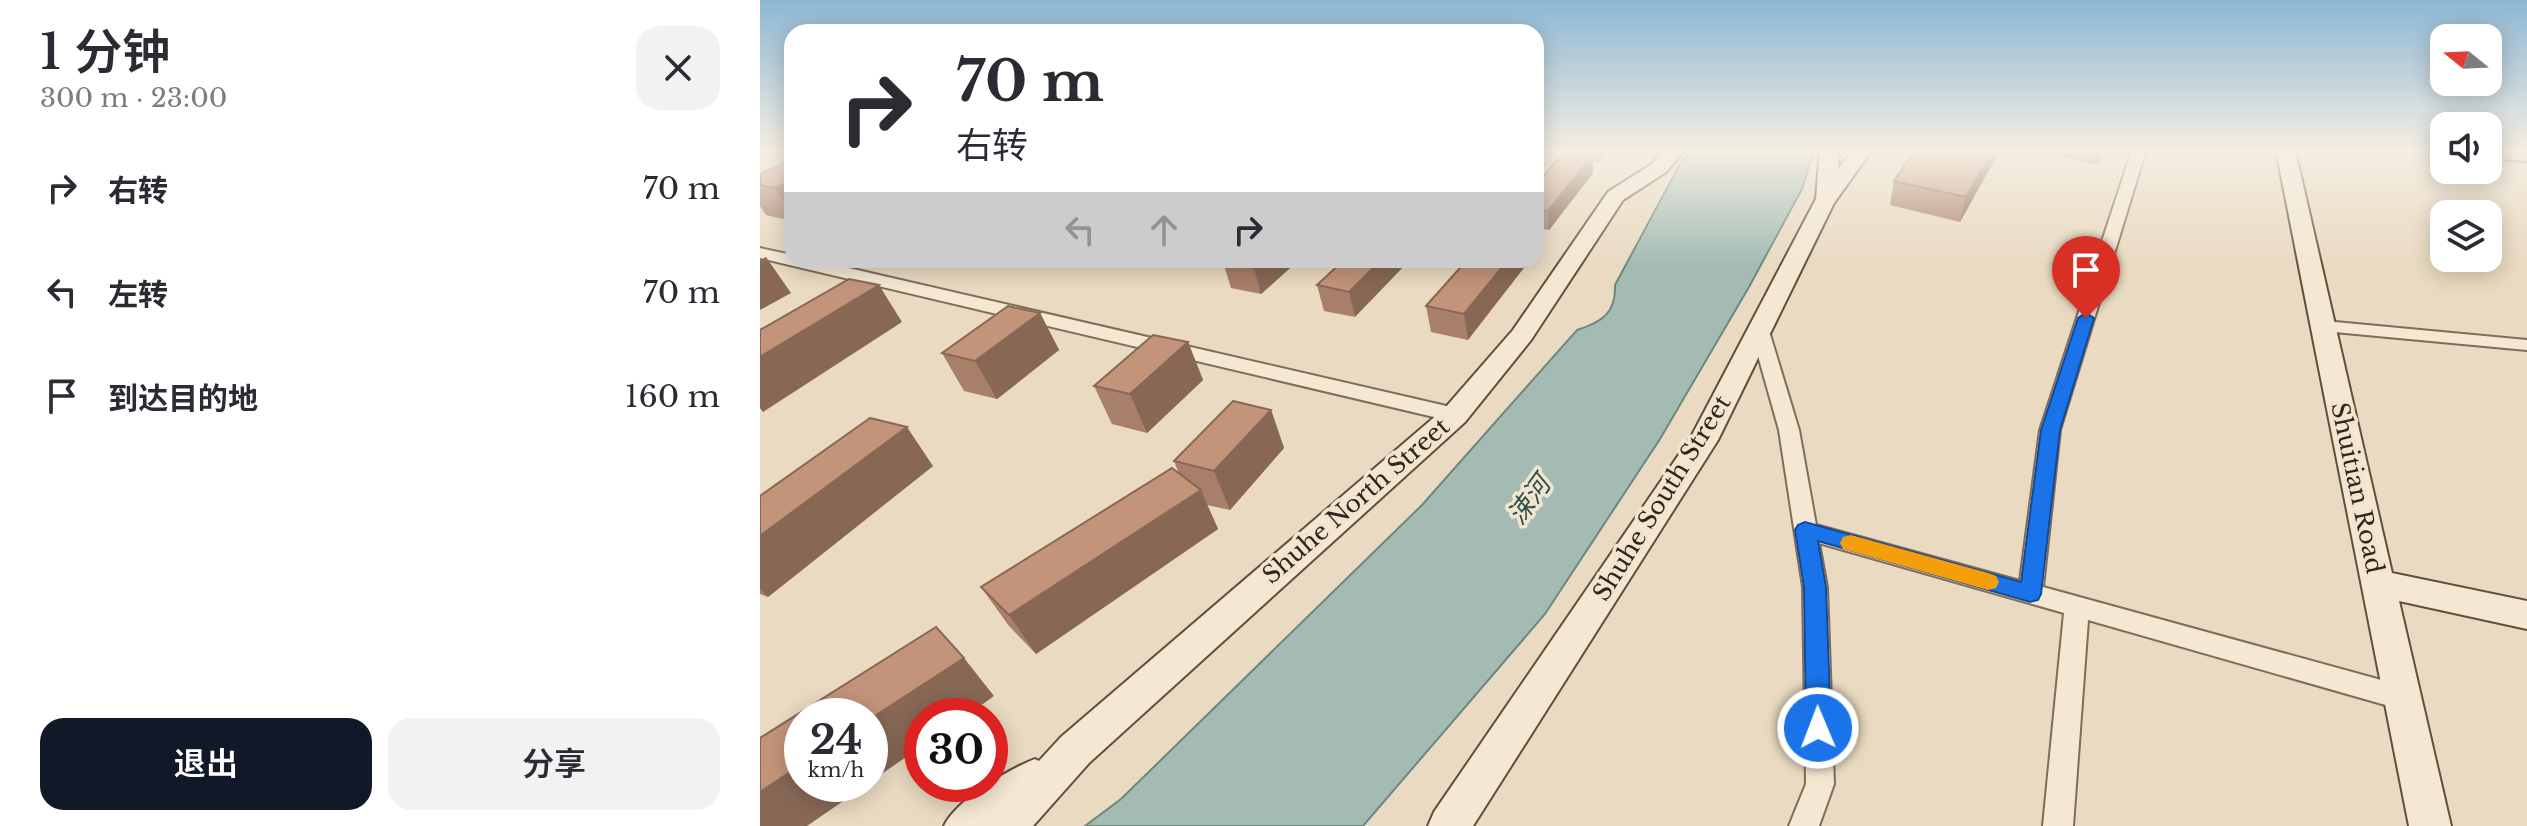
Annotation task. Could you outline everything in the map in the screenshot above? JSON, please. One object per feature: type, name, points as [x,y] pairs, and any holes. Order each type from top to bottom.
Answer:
[{"type":"main road","name":"Shuhe North Street","points":[[1006,826],[1075,750],[1344,509],[1455,415],[1522,335],[1623,189]]},
{"type":"main road","name":"Shuhe South Street","points":[[1449,826],[1704,440],[1826,199],[1827,189]]},
{"type":"main road","points":[[1826,199],[1834,189]]},
{"type":"main road","name":"Shuitian Road","points":[[2293,189],[2430,826]]},
{"type":"main road","points":[[2378,583],[2527,615]]},
{"type":"main road","points":[[965,826],[1075,750]]},
{"type":"street","points":[[2030,594],[2050,430],[2127,189]]},
{"type":"street","points":[[760,253],[784,258]]},
{"type":"street","points":[[826,268],[1455,415]]},
{"type":"street","points":[[1760,331],[1789,430],[1815,587],[1820,784],[1804,826]]},
{"type":"street","points":[[1805,530],[2403,698]]},
{"type":"street","points":[[2058,826],[2077,607]]},
{"type":"lane","points":[[2322,326],[2527,345]]},
{"type":"water","name":"涑河","points":[[1667,189],[1802,189],[1660,439],[1545,614],[1363,826],[1085,826],[1121,799],[1422,505],[1577,330],[1606,315],[1613,302],[1615,285]]},
{"type":"building","points":[[1544,189],[1566,189],[1548,211],[1544,210]]},
{"type":"building","points":[[1928,189],[1971,189],[1966,197]]},
{"type":"building","points":[[1335,268],[1373,268],[1349,292],[1317,285]]},
{"type":"building","points":[[1460,268],[1501,268],[1464,314],[1426,306]]},
{"type":"building","points":[[849,279],[879,285],[760,357],[760,330]]},
{"type":"building","points":[[1008,306],[1040,313],[975,361],[942,353]]},
{"type":"building","points":[[1153,335],[1188,342],[1130,394],[1094,386]]},
{"type":"building","points":[[1233,401],[1271,410],[1214,471],[1174,461]]},
{"type":"building","points":[[870,418],[907,427],[760,536],[760,496]]},
{"type":"building","points":[[1172,468],[1201,490],[1009,615],[981,587]]},
{"type":"building","points":[[936,627],[964,658],[888,707],[888,698],[823,698]]},
{"type":"building","points":[[784,723],[784,776],[760,792],[760,738]]},
{"type":"slow traffic","points":[[1851,543],[1988,582]]},
{"type":"route","points":[[1818,728],[1815,587],[1805,530],[2030,594],[2050,430],[2086,318]]}]
